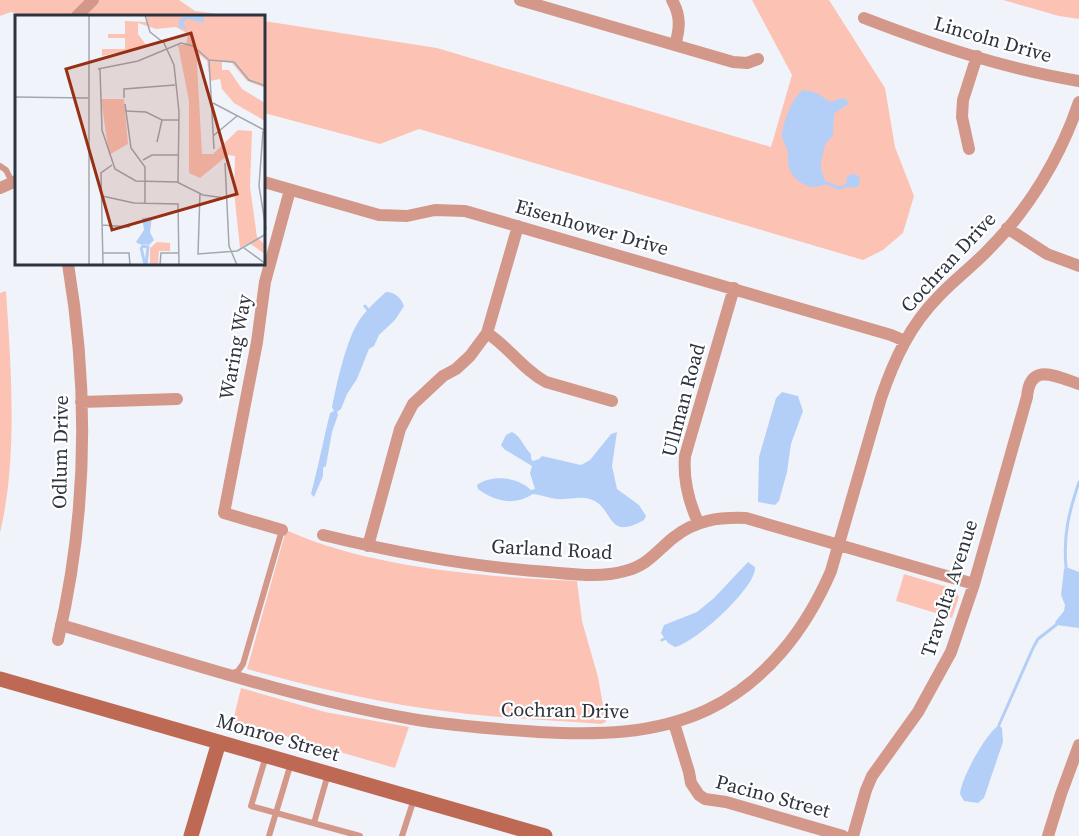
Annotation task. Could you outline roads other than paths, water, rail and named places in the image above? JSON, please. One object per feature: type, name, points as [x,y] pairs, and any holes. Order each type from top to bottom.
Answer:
[{"type":"main road","name":"Monroe Street","points":[[0,679],[536,835]]},
{"type":"main road","points":[[191,836],[219,742]]},
{"type":"street","points":[[78,15],[93,0]]},
{"type":"street","points":[[520,0],[733,63],[747,63],[758,59]]},
{"type":"street","points":[[672,0],[680,23],[675,45]]},
{"type":"street","name":"Lincoln Drive","points":[[864,18],[977,56],[1032,72],[1079,81]]},
{"type":"street","points":[[969,149],[962,117],[963,100],[977,56]]},
{"type":"street","name":"Cochran Drive","points":[[61,625],[328,702],[411,719],[482,728],[570,734],[610,734],[646,730],[674,723],[707,710],[735,694],[759,676],[786,648],[801,628],[819,598],[839,545],[884,390],[905,341],[927,309],[990,249],[1038,186],[1059,151],[1079,102]]},
{"type":"street","points":[[0,188],[14,182]]},
{"type":"street","name":"Eisenhower Drive","points":[[266,183],[379,215],[407,216],[451,209],[734,288],[891,334],[905,341]]},
{"type":"street","name":"Waring Way","points":[[282,530],[224,513],[257,342],[266,282],[290,190]]},
{"type":"street","points":[[368,546],[406,416],[413,404],[428,388],[470,356],[488,333],[518,226]]},
{"type":"street","points":[[1007,228],[1047,254],[1079,266]]},
{"type":"street","name":"Odlum Drive","points":[[57,640],[72,570],[79,512],[82,456],[75,316],[68,266]]},
{"type":"street","name":"Ullman Road","points":[[698,522],[688,498],[685,482],[686,456],[734,288]]},
{"type":"street","points":[[488,333],[537,377],[546,382],[612,401]]},
{"type":"street","name":"Travolta Avenue","points":[[853,836],[872,776],[918,712],[940,675],[957,637],[1027,397],[1028,386],[1033,379],[1047,373],[1079,384]]},
{"type":"street","points":[[81,402],[177,399]]},
{"type":"street","name":"Garland Road","points":[[323,535],[451,562],[602,575],[627,571],[648,561],[672,538],[698,522],[746,518],[974,584]]},
{"type":"street","name":"Pacino Street","points":[[674,723],[691,783],[699,795],[705,799],[726,802],[843,836]]},
{"type":"street","points":[[1048,836],[1079,745]]},
{"type":"lane","points":[[0,166],[6,170],[14,182]]},
{"type":"lane","points":[[230,674],[238,671],[243,664],[282,530]]},
{"type":"lane","points":[[266,755],[251,806],[360,836]]},
{"type":"lane","points":[[269,836],[291,763]]},
{"type":"lane","points":[[314,823],[328,773]]},
{"type":"lane","points":[[402,836],[414,798]]},
{"type":"water","points":[[803,90],[817,93],[830,102],[843,98],[849,101],[834,114],[833,135],[825,145],[821,162],[826,183],[816,187],[805,185],[795,178],[788,166],[787,149],[782,136],[789,111]]},
{"type":"water","points":[[853,174],[858,176],[860,181],[858,186],[853,188],[848,186],[846,181],[848,176]]},
{"type":"water","points":[[386,292],[397,296],[404,306],[395,320],[379,335],[374,346],[369,349],[357,379],[341,409],[337,412],[326,466],[323,468],[323,476],[314,497],[311,494],[330,413],[334,411],[332,407],[334,397],[349,342],[363,315]]},
{"type":"water","points":[[782,392],[798,396],[803,411],[791,444],[787,472],[779,501],[775,505],[758,502],[759,457],[776,398]]},
{"type":"water","points":[[512,432],[531,454],[533,461],[542,456],[581,465],[590,460],[611,434],[617,432],[612,466],[617,489],[639,505],[646,516],[644,520],[632,526],[623,527],[616,525],[598,503],[590,499],[557,499],[533,494],[519,500],[505,501],[478,489],[477,485],[490,479],[505,478],[519,482],[531,490],[535,489],[530,473],[532,466],[501,445],[506,435]]},
{"type":"water","points":[[748,562],[755,567],[753,576],[736,600],[696,636],[675,647],[668,643],[661,633],[664,625],[697,612],[714,598]]},
{"type":"water","points":[[1066,567],[1079,572],[1079,628],[1056,625],[1055,622],[1064,611],[1065,605],[1061,595]]},
{"type":"water","points":[[999,725],[1002,728],[1003,742],[984,798],[978,803],[964,801],[960,794],[961,787],[970,767],[988,736]]},
{"type":"waterway","points":[[826,183],[839,188],[848,185]]},
{"type":"waterway","points":[[365,306],[368,310]]},
{"type":"waterway","points":[[1066,567],[1065,544],[1068,524],[1079,482]]},
{"type":"waterway","points":[[999,725],[1038,639],[1056,625]]},
{"type":"waterway","points":[[662,640],[666,638]]}]
